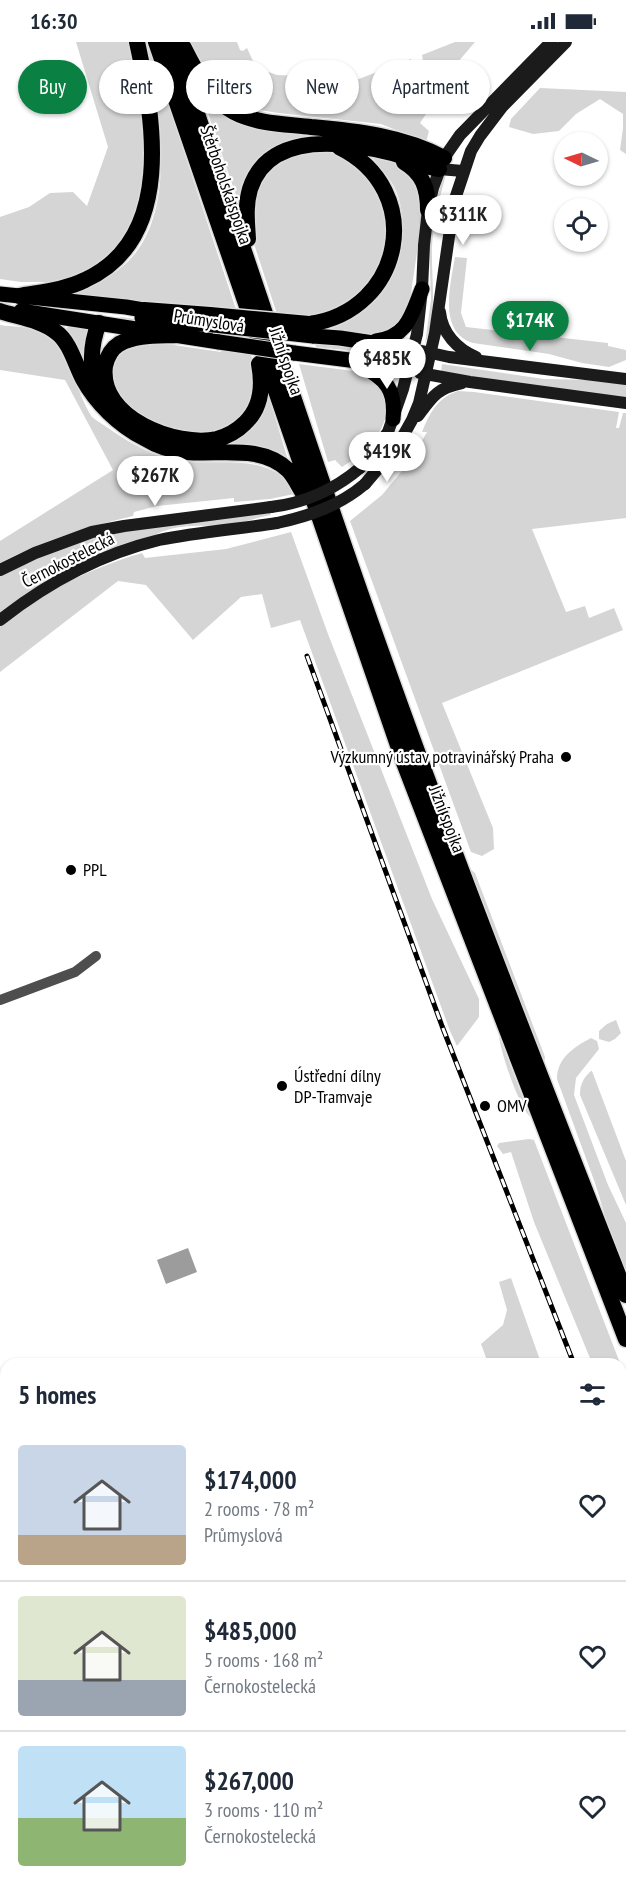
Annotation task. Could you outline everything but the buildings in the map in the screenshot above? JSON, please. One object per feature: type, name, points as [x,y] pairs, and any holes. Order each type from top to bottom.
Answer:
[{"type":"highway","points":[[19,296],[68,287],[91,277],[116,260],[137,232],[148,200],[152,161],[149,109],[137,42]]},
{"type":"highway","name":"Štěrboholská spojka","points":[[156,42],[247,307]]},
{"type":"highway","name":"Štěrboholská spojka","points":[[172,42],[255,282]]},
{"type":"highway","points":[[181,42],[198,76],[209,90],[240,115],[272,123],[377,135],[418,146],[442,163]]},
{"type":"highway","points":[[255,282],[247,220],[248,200],[253,182],[265,166],[288,150],[330,143],[357,146],[405,157],[428,167],[442,163]]},
{"type":"highway","points":[[144,310],[212,320],[311,330],[357,306],[365,299],[385,273],[394,244],[393,213],[383,185],[366,165],[345,150],[330,143]]},
{"type":"highway","points":[[376,150],[400,160],[418,172],[427,190],[429,210]]},
{"type":"highway","name":"Jižní spojka","points":[[255,282],[379,645],[438,808],[626,1295]]},
{"type":"highway","points":[[178,335],[132,339],[116,346],[105,368],[109,393],[130,417],[143,426],[164,435],[200,440],[223,437],[235,432],[250,418],[261,393],[261,377],[247,307]]},
{"type":"highway","name":"Jižní spojka","points":[[247,307],[403,760],[626,1339]]},
{"type":"highway","points":[[0,310],[46,326],[59,334],[89,389],[102,406],[118,421],[143,438],[170,449],[186,452],[252,453],[274,460],[287,469],[295,479],[322,528]]},
{"type":"highway","points":[[99,323],[92,359],[93,376],[104,402],[118,421]]},
{"type":"main road","name":"Černokostelecká","points":[[0,570],[54,545],[99,531],[142,523],[293,504],[338,484],[360,468],[383,440],[393,419],[413,349],[422,289],[424,246],[429,210],[442,163],[460,135],[551,42]]},
{"type":"main road","name":"Černokostelecká","points":[[0,620],[20,604],[59,580],[123,551],[162,540],[277,523],[318,512],[365,484],[386,461],[406,431],[419,403],[440,299],[453,211],[472,149],[494,117],[566,42]]},
{"type":"main road","points":[[442,163],[464,171]]},
{"type":"main road","points":[[365,342],[387,339],[400,332],[410,320],[422,289]]},
{"type":"main road","points":[[0,294],[144,310]]},
{"type":"main road","points":[[440,299],[442,322],[449,336],[465,351],[491,362]]},
{"type":"main road","name":"Průmyslová","points":[[0,310],[389,365],[470,382],[626,403]]},
{"type":"main road","points":[[99,323],[103,317],[112,314],[212,320]]},
{"type":"main road","points":[[311,330],[365,342],[491,362],[626,379]]},
{"type":"main road","points":[[349,360],[375,373],[386,382],[393,400],[393,419]]},
{"type":"main road","points":[[406,431],[435,393],[450,386],[470,382]]},
{"type":"street","points":[[0,1000],[75,972],[96,956]]},
{"type":"shaded area","points":[[76,42],[133,42],[135,60],[99,60],[99,114],[142,114],[148,162],[133,230],[89,274],[54,282],[21,282],[0,279],[0,217],[29,207],[50,193],[73,192],[87,206],[108,147],[87,78],[87,60],[81,60]]},
{"type":"shaded area","points":[[191,42],[237,42],[240,50],[247,48],[253,60],[199,60]]},
{"type":"shaded area","points":[[455,42],[475,42],[460,60],[423,60],[422,55]]},
{"type":"shaded area","points":[[150,49],[154,60],[149,60],[147,50]]},
{"type":"shaded area","points":[[273,74],[285,75],[285,114],[273,112]]},
{"type":"shaded area","points":[[371,74],[371,114],[426,114],[420,123],[429,131],[426,142],[381,124],[287,114],[359,114],[359,79]]},
{"type":"shaded area","points":[[540,88],[626,92],[626,154],[620,150],[623,114],[600,99],[576,114],[559,131],[533,134],[509,127],[511,119]]},
{"type":"shaded area","points":[[158,114],[171,114],[255,367],[255,388],[246,413],[227,429],[203,435],[147,423],[117,398],[111,366],[121,349],[147,341],[221,352],[216,334],[117,319],[121,317],[203,329],[208,309],[71,296],[71,291],[95,283],[117,271],[137,251],[151,226],[158,198],[161,167]]},
{"type":"shaded area","points":[[208,114],[224,114],[348,136],[299,140],[240,197],[239,204]]},
{"type":"shaded area","points":[[326,152],[344,156],[380,188],[390,228],[372,286],[324,318],[278,317],[253,241],[252,203],[265,177],[285,159],[305,153]]},
{"type":"shaded area","points":[[372,157],[400,164],[423,193],[422,218],[408,314],[382,337],[331,331],[363,311],[378,297],[388,284],[400,254],[403,238],[401,206],[394,186]]},
{"type":"shaded area","points":[[446,174],[434,229],[433,309],[425,344],[431,300],[429,246],[435,206],[443,176]]},
{"type":"shaded area","points":[[455,257],[467,258],[461,313],[466,327],[608,343],[608,346],[626,350],[626,360],[609,367],[582,363],[549,354],[473,343],[462,337],[454,329],[450,318],[449,293]]},
{"type":"shaded area","points":[[69,324],[89,327],[84,363],[65,332]]},
{"type":"shaded area","points":[[0,325],[31,329],[50,338],[65,358],[92,417],[130,442],[159,456],[177,461],[236,462],[264,467],[277,473],[288,482],[294,494],[270,499],[234,502],[234,498],[157,506],[134,512],[133,516],[65,535],[0,563],[0,541],[113,470],[65,380],[0,370]]},
{"type":"shaded area","points":[[315,342],[351,345],[399,356],[316,347]]},
{"type":"shaded area","points":[[299,364],[361,372],[386,392],[386,413],[377,436],[363,454],[342,467],[335,460],[328,462]]},
{"type":"shaded area","points":[[442,364],[544,379],[596,380],[626,384],[626,398],[441,372]]},
{"type":"shaded area","points":[[458,391],[619,412],[616,428],[619,428],[623,413],[626,413],[626,518],[532,529],[566,612],[585,606],[589,618],[614,608],[623,630],[442,703],[493,828],[494,849],[482,856],[471,852],[350,521],[382,495],[411,460],[427,432],[422,432],[435,407],[439,402]]},
{"type":"shaded area","points":[[268,394],[288,460],[216,446]]},
{"type":"shaded area","points":[[270,513],[271,515],[234,524],[182,527],[162,532],[52,578],[0,612],[0,576],[69,546],[93,538],[137,529]]},
{"type":"shaded area","points":[[291,532],[328,634],[432,899],[479,999],[479,1017],[457,1046],[300,620],[271,628],[262,594],[241,597],[193,640],[146,585],[118,581],[0,672],[0,625],[50,591],[68,582],[103,566],[142,553],[145,558],[226,549]]},
{"type":"shaded area","points":[[470,869],[475,873],[545,1057],[544,1063]]},
{"type":"shaded area","points":[[616,1020],[621,1033],[609,1042],[599,1039],[599,1031]]},
{"type":"shaded area","points":[[500,1038],[530,1117],[511,1079]]},
{"type":"shaded area","points":[[591,1038],[597,1041],[599,1049],[576,1078],[574,1095],[608,1185],[626,1223],[626,1272],[557,1079],[563,1059],[573,1049]]},
{"type":"shaded area","points":[[591,1071],[626,1161],[626,1205],[580,1095],[582,1082]]},
{"type":"shaded area","points":[[534,1140],[618,1358],[590,1358],[534,1222],[511,1152],[503,1154],[497,1146],[499,1143]]},
{"type":"shaded area","points":[[188,1248],[197,1272],[166,1284],[157,1260]]},
{"type":"shaded area","points":[[511,1278],[539,1358],[486,1358],[481,1344],[503,1325],[507,1310],[499,1282]]},
{"type":"railway","points":[[307,656],[442,1026],[572,1358]]},
{"type":"place","name":"Výzkumný ústav potravinářský Praha","points":[[566,757]]},
{"type":"place","name":"PPL","points":[[71,870]]},
{"type":"place","name":"Ústřední dílny DP-Tramvaje","points":[[282,1086]]},
{"type":"place","name":"OMV","points":[[485,1106]]}]
